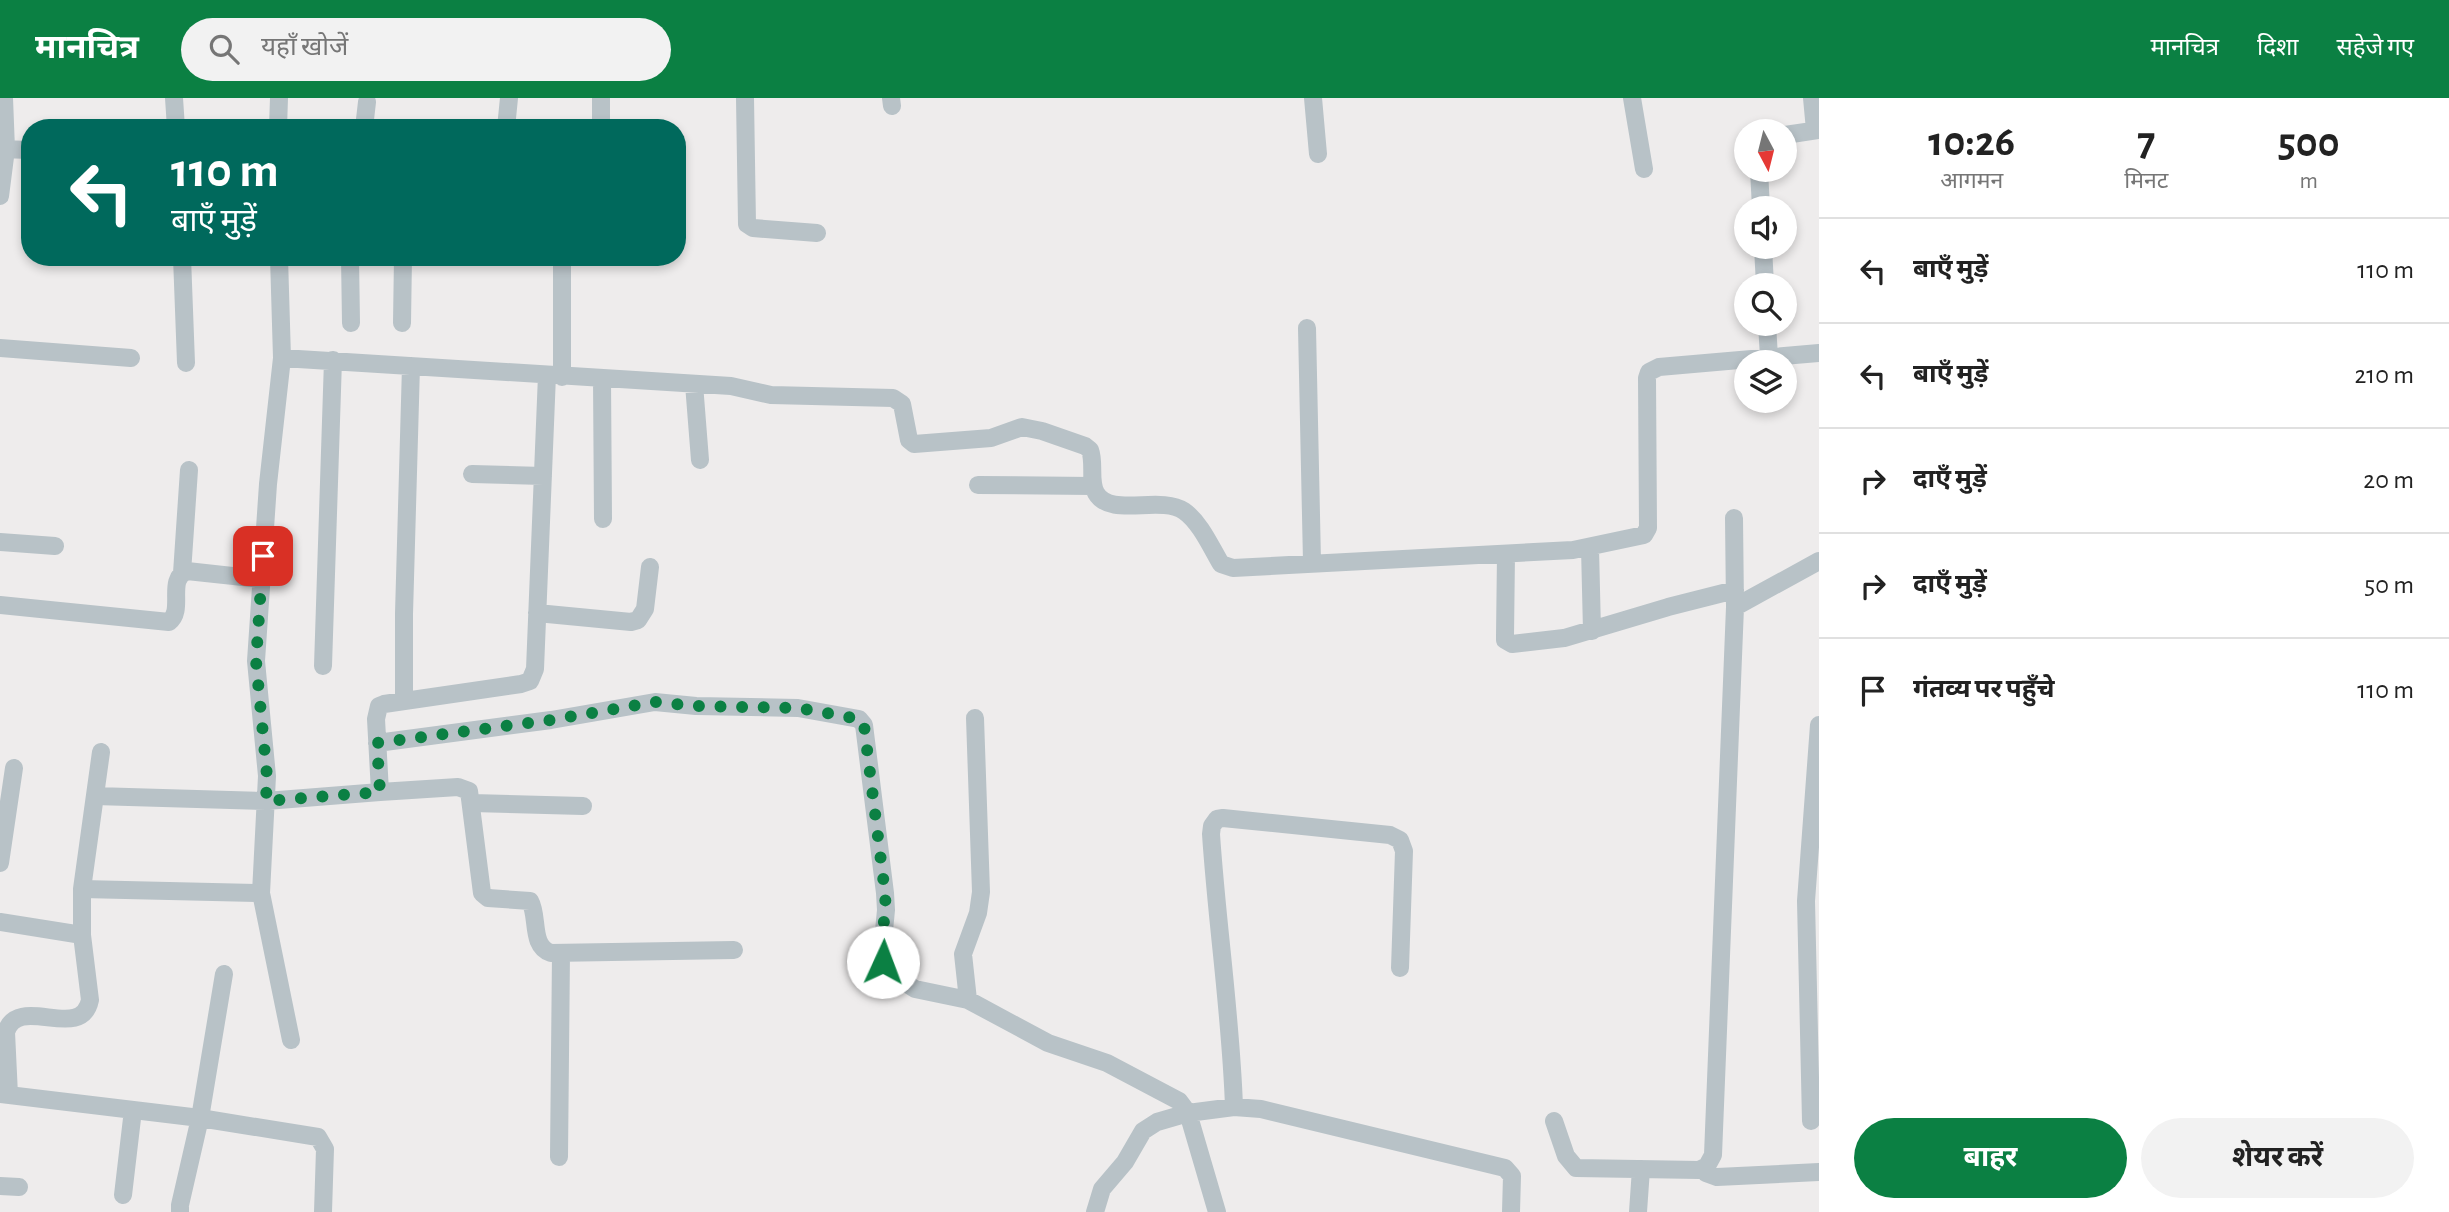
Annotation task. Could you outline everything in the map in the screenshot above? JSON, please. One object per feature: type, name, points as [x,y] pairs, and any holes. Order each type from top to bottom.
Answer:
[{"type":"street","points":[[0,196],[4,98]]},
{"type":"street","points":[[174,98],[175,119]]},
{"type":"street","points":[[278,119],[279,98]]},
{"type":"street","points":[[507,119],[509,98]]},
{"type":"street","points":[[601,98],[601,119]]},
{"type":"street","points":[[744,98],[747,223],[753,228],[817,233]]},
{"type":"street","points":[[1313,98],[1318,154]]},
{"type":"street","points":[[1632,98],[1644,169]]},
{"type":"street","points":[[1797,133],[1817,130],[1812,98]]},
{"type":"street","points":[[365,119],[367,102]]},
{"type":"street","points":[[3,149],[21,150]]},
{"type":"street","points":[[182,266],[186,363]]},
{"type":"street","points":[[279,266],[282,358],[268,484],[256,661],[267,776],[261,893],[291,1040]]},
{"type":"street","points":[[350,266],[351,323]]},
{"type":"street","points":[[402,323],[403,266]]},
{"type":"street","points":[[380,792],[376,713],[379,706],[521,684],[530,681],[535,669],[543,476],[554,376],[561,266]]},
{"type":"street","points":[[1307,328],[1312,562]]},
{"type":"street","points":[[0,348],[131,358]]},
{"type":"street","points":[[1797,355],[1819,353]]},
{"type":"street","points":[[282,358],[731,386],[771,396],[893,398],[902,404],[909,440],[914,443],[991,438],[1014,429],[1029,427],[1090,450],[1093,486],[1099,497],[1110,503],[1162,504],[1184,511],[1206,538],[1221,564],[1226,567],[1590,548],[1644,536],[1647,533],[1649,372],[1659,367],[1734,360]]},
{"type":"street","points":[[323,666],[333,360]]},
{"type":"street","points":[[404,701],[411,366]]},
{"type":"street","points":[[602,379],[603,519]]},
{"type":"street","points":[[694,384],[700,460]]},
{"type":"street","points":[[0,605],[169,622],[176,615],[177,579],[182,572],[189,470]]},
{"type":"street","points":[[472,474],[543,476]]},
{"type":"street","points":[[978,485],[1093,486]]},
{"type":"street","points":[[1554,1121],[1566,1157],[1576,1168],[1699,1170],[1707,1166],[1713,1155],[1735,599],[1734,518]]},
{"type":"street","points":[[0,542],[55,546]]},
{"type":"street","points":[[1590,548],[1592,631]]},
{"type":"street","points":[[1506,554],[1505,636],[1508,643],[1547,641],[1592,631],[1668,607],[1735,599],[1819,561]]},
{"type":"street","points":[[537,614],[638,620],[645,609],[650,567]]},
{"type":"street","points":[[182,572],[261,579]]},
{"type":"street","points":[[377,743],[551,720],[655,702],[696,706],[799,708],[859,719],[864,725],[885,893],[886,910],[881,951],[883,962],[890,973],[915,989],[968,1000],[1048,1043],[1107,1063],[1179,1101],[1188,1113],[1217,1212]]},
{"type":"street","points":[[968,1000],[963,954],[978,913],[981,892],[975,718]]},
{"type":"street","points":[[1811,1121],[1814,1016],[1806,901],[1819,725]]},
{"type":"street","points":[[101,752],[82,889],[82,934],[90,1000],[88,1008],[84,1015],[75,1019],[23,1016],[8,1025],[5,1032],[4,1094],[200,1118],[318,1137],[325,1149],[323,1212]]},
{"type":"street","points":[[0,863],[14,768]]},
{"type":"street","points":[[96,796],[266,801],[458,787],[469,791],[472,803],[482,894],[488,898],[530,901],[541,948],[551,954],[734,950]]},
{"type":"street","points":[[472,803],[583,806]]},
{"type":"street","points":[[1234,1107],[1212,847],[1212,826],[1217,819],[1390,835],[1400,840],[1404,851],[1400,968]]},
{"type":"street","points":[[82,889],[261,893]]},
{"type":"street","points":[[0,922],[82,934]]},
{"type":"street","points":[[559,1157],[561,953]]},
{"type":"street","points":[[180,1212],[200,1118],[225,974]]},
{"type":"street","points":[[1095,1212],[1102,1189],[1125,1162],[1143,1131],[1157,1122],[1188,1113],[1234,1107],[1261,1109],[1505,1168],[1512,1176],[1511,1212]]},
{"type":"street","points":[[123,1195],[133,1110]]},
{"type":"street","points":[[1638,1212],[1641,1169]]},
{"type":"street","points":[[1706,1173],[1717,1177],[1819,1172]]},
{"type":"street","points":[[0,1186],[19,1187]]},
{"type":"route","points":[[263,556],[256,661],[267,776],[266,801],[380,792],[377,743],[551,720],[642,703],[799,708],[859,719],[864,725],[885,893],[886,910],[881,951],[883,962]]}]
